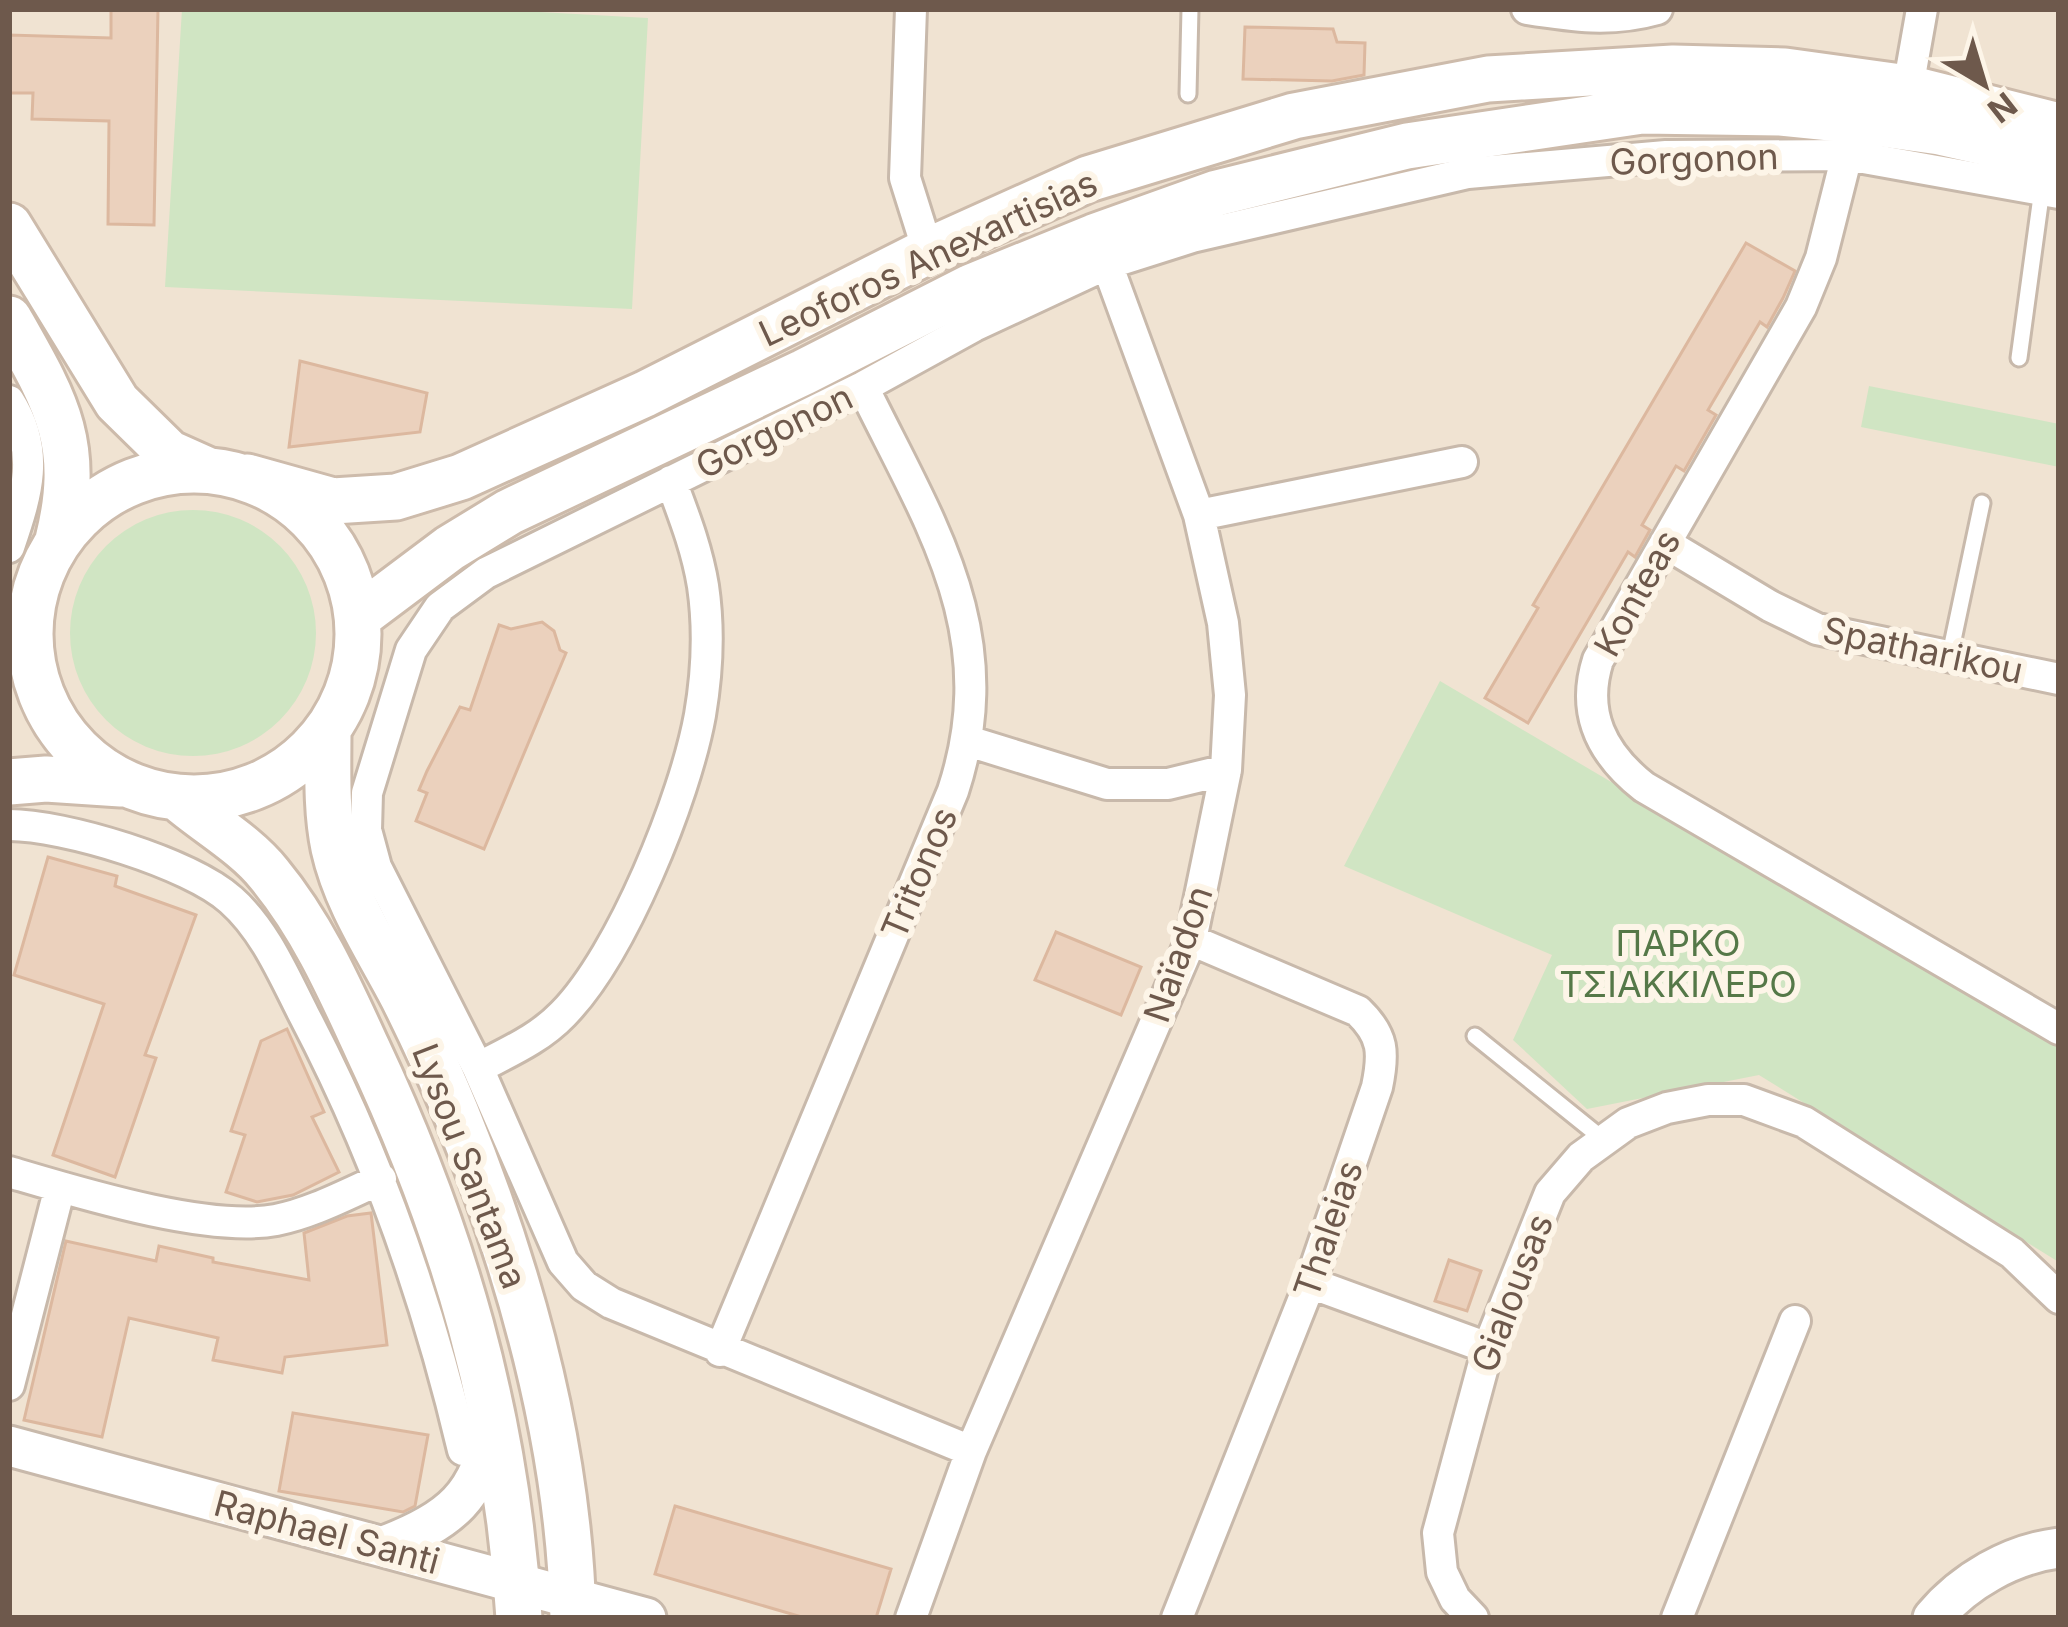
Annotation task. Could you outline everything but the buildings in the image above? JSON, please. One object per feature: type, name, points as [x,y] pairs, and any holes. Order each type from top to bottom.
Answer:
[{"type":"main road","name":"Leoforos Anexartisias","points":[[227,474],[332,501],[380,499],[428,488],[645,394],[928,251],[1107,172],[1294,116],[1488,80],[1673,68],[1785,71],[1908,88],[2059,126]]},
{"type":"main road","name":"Leoforos Anexartisias","points":[[358,617],[450,548],[509,512],[971,287],[1217,194],[1425,142],[1642,112],[1781,113],[1940,132],[2053,180]]},
{"type":"main road","points":[[9,226],[117,402],[169,453],[286,497],[321,529],[346,570],[358,617],[357,656],[347,695],[328,730],[299,761],[262,784],[221,797],[178,799],[124,784],[46,778],[9,782]]},
{"type":"main road","points":[[9,319],[63,427],[69,481],[57,543],[35,588],[19,657],[56,725],[85,759],[124,784]]},
{"type":"main road","points":[[57,543],[86,510],[122,486],[164,472],[227,474]]},
{"type":"main road","name":"Lysou Santama","points":[[328,730],[329,822],[346,885],[448,1096],[498,1220],[515,1279],[549,1420],[573,1607]]},
{"type":"main road","name":"Lysou Santama","points":[[178,799],[265,868],[322,954],[428,1186],[466,1296],[494,1415],[518,1601]]},
{"type":"street","points":[[911,9],[904,178],[928,251]]},
{"type":"street","points":[[1526,9],[1594,19],[1657,9]]},
{"type":"street","points":[[1908,88],[1922,9]]},
{"type":"street","name":"Gorgonon","points":[[720,1351],[611,1303],[584,1286],[554,1246],[478,1068],[390,897],[366,830],[367,793],[411,650],[428,620],[470,583],[974,326],[1107,264],[1192,237],[1468,173],[1666,156],[1847,154],[2053,180]]},
{"type":"street","name":"Konteas","points":[[1847,154],[1812,284],[1598,660],[1592,679],[1594,722],[1613,759],[1644,787],[2059,1029]]},
{"type":"street","name":"Naïadon","points":[[911,1618],[971,1451],[1191,940],[1226,770],[1230,695],[1223,623],[1199,515],[1107,264]]},
{"type":"street","name":"Tritonos","points":[[720,1351],[944,812],[968,741],[970,664],[960,597],[941,547],[862,387]]},
{"type":"street","points":[[9,401],[31,458],[26,498],[9,547]]},
{"type":"street","points":[[1199,515],[1462,463]]},
{"type":"street","points":[[478,1068],[551,1026],[583,989],[633,901],[686,769],[700,714],[706,632],[694,544],[671,481]]},
{"type":"street","name":"Spatharikou","points":[[1666,542],[1817,629],[2059,679]]},
{"type":"street","points":[[968,741],[1107,784],[1168,784],[1226,770]]},
{"type":"street","points":[[9,825],[80,836],[198,878],[234,903],[275,959],[347,1100],[381,1180],[428,1312],[463,1450]]},
{"type":"street","name":"Thaleias","points":[[1177,1618],[1310,1283],[1377,1088],[1382,1043],[1375,1027],[1358,1012],[1191,940]]},
{"type":"street","name":"Gialousas","points":[[1473,1618],[1455,1600],[1442,1572],[1438,1533],[1488,1348],[1550,1193],[1581,1157],[1628,1123],[1667,1108],[1708,1100],[1744,1100],[1804,1122],[2012,1252],[2059,1298]]},
{"type":"street","points":[[9,1172],[187,1216],[238,1223],[300,1214],[381,1180]]},
{"type":"street","points":[[9,1385],[60,1187]]},
{"type":"street","points":[[1310,1283],[1488,1348]]},
{"type":"street","points":[[1677,1618],[1796,1321]]},
{"type":"street","points":[[720,1351],[971,1451]]},
{"type":"street","points":[[384,1546],[428,1528],[469,1493],[487,1456],[494,1415]]},
{"type":"street","name":"Raphael Santi","points":[[9,1446],[384,1546],[518,1601],[646,1618]]},
{"type":"street","points":[[1934,1618],[1958,1593],[2000,1566],[2059,1548]]},
{"type":"lane","points":[[1188,94],[1190,9]]},
{"type":"lane","points":[[2019,358],[2053,180]]},
{"type":"lane","points":[[1949,658],[1982,503]]},
{"type":"lane","points":[[1474,1036],[1604,1140]]},
{"type":"shaded area","points":[[9,9],[2059,9],[2059,1618],[9,1618]]},
{"type":"green space","points":[[182,9],[483,9],[648,18],[632,309],[165,287]]},
{"type":"green space","points":[[1869,386],[2059,424],[2059,467],[1861,427]]},
{"type":"green space","points":[[193,510],[240,519],[280,546],[307,586],[316,633],[307,680],[280,720],[240,747],[193,756],[146,747],[106,720],[79,680],[70,633],[79,586],[106,546],[146,519]]},
{"type":"green space","name":"ΠΑΡΚΟ ΤΣΙΑΚΚΙΛΕΡΟ","points":[[1440,681],[2059,1046],[2057,1261],[1759,1075],[1587,1109],[1513,1040],[1552,955],[1344,866]]}]
